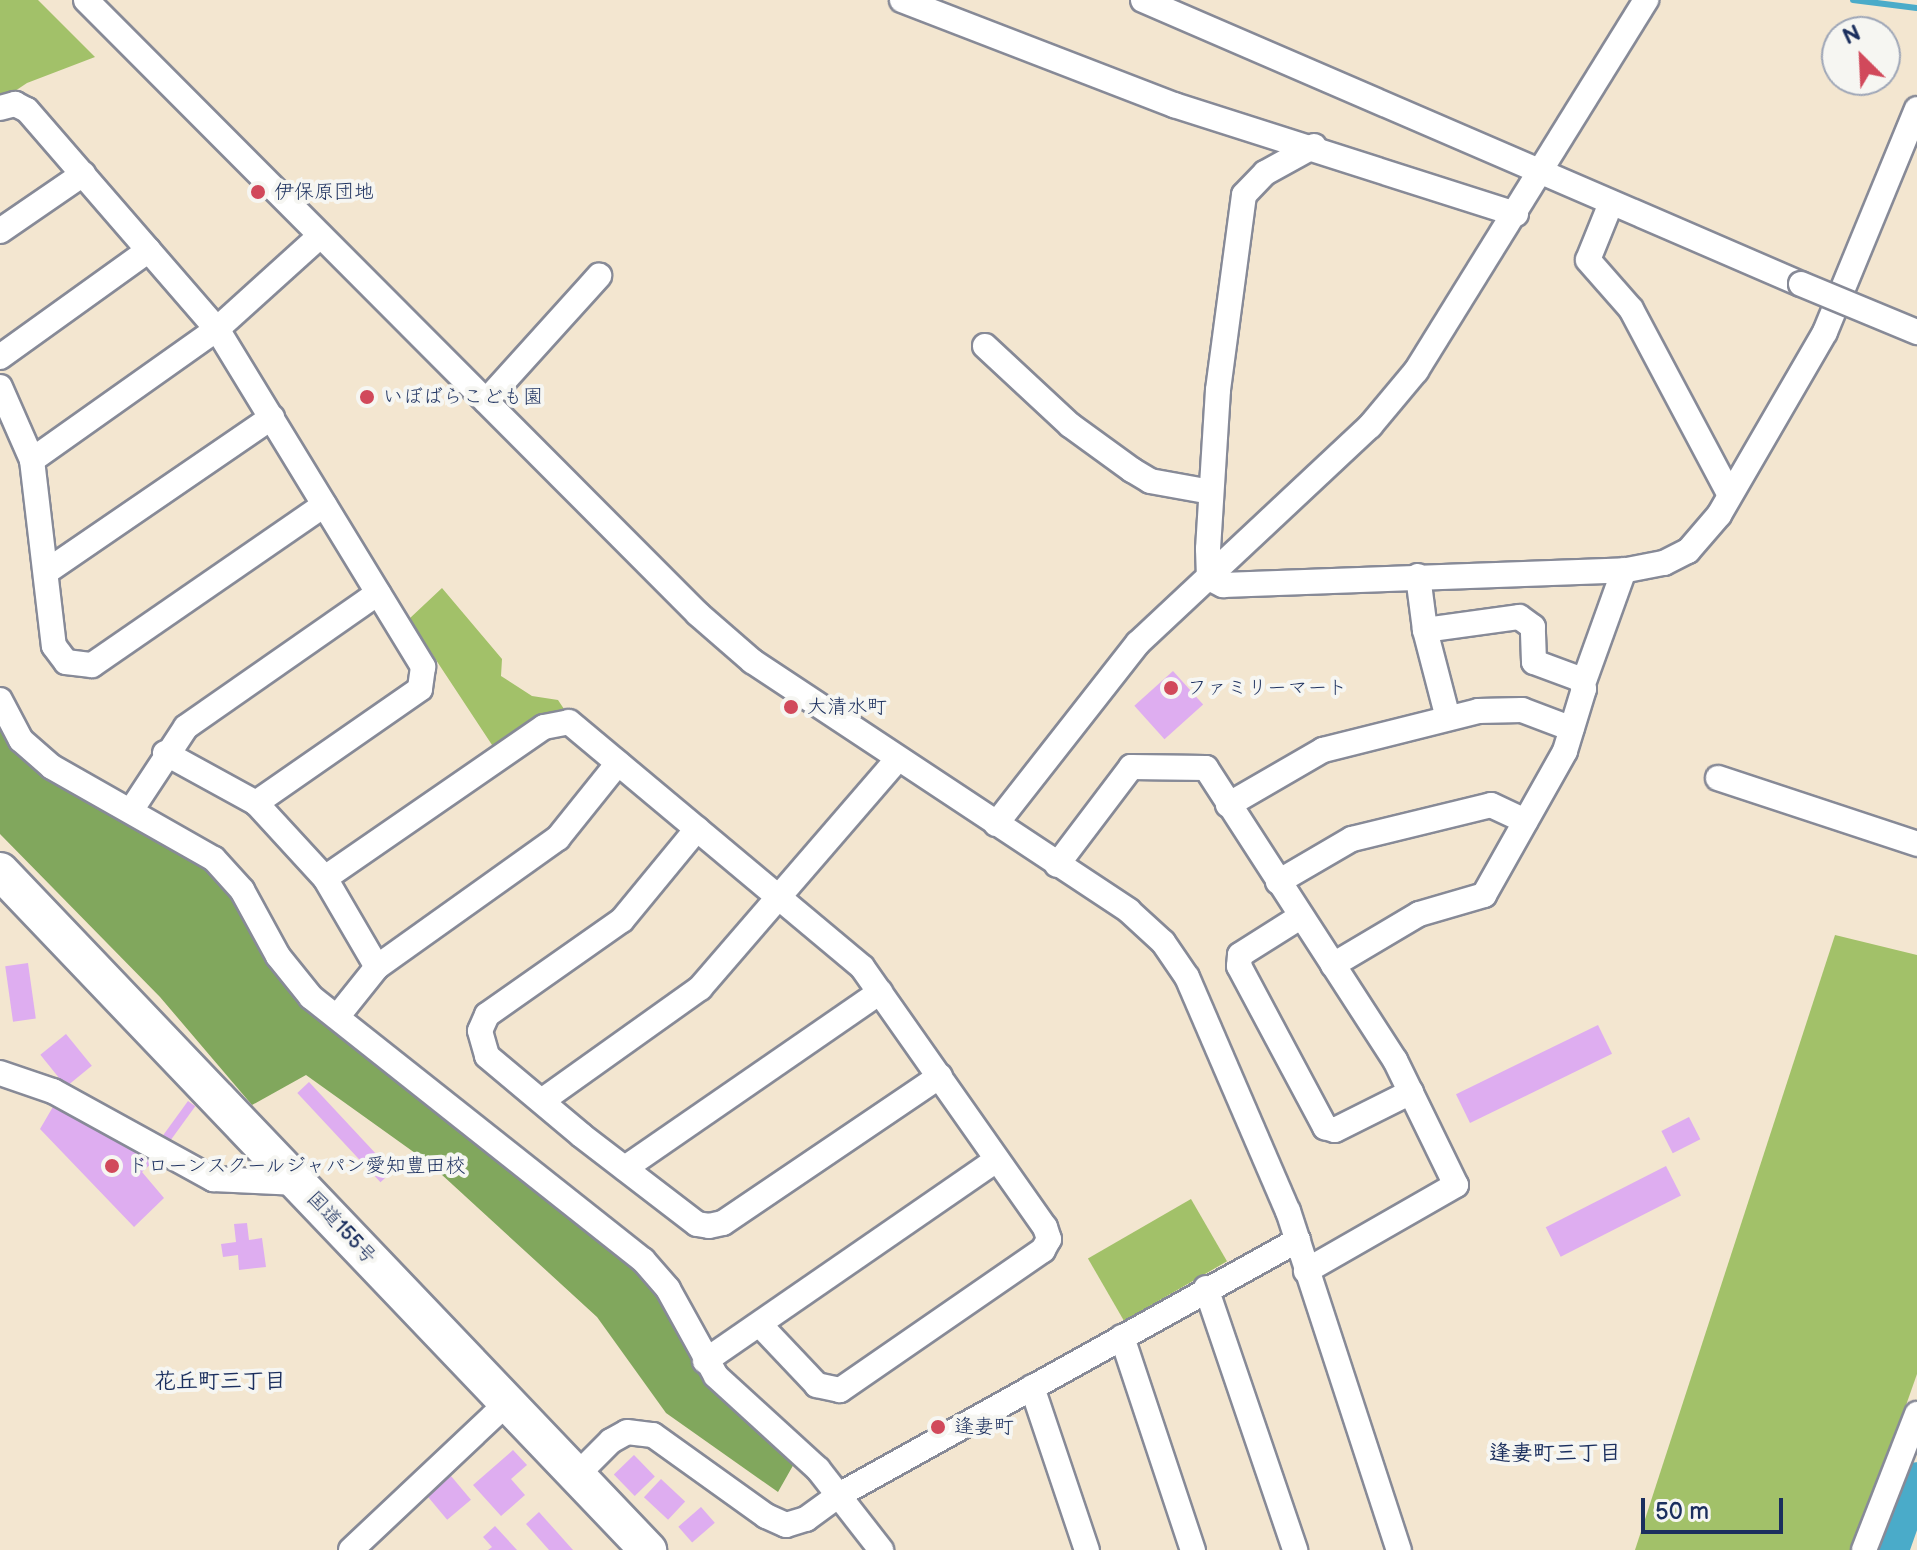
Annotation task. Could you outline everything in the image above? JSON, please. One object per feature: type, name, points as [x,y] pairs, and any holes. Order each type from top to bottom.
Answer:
[{"type":"highway","name":"国道155号","points":[[0,871],[648,1550]]},
{"type":"street","points":[[86,0],[741,652],[897,760],[1129,911],[1163,942],[1187,977],[1298,1240],[1399,1550]]},
{"type":"street","points":[[902,0],[1174,105],[1314,146],[1516,214]]},
{"type":"street","points":[[1143,0],[1539,175],[1917,332]]},
{"type":"street","points":[[996,824],[1138,643],[1370,426],[1416,371],[1646,0]]},
{"type":"street","points":[[0,108],[15,104],[27,110],[217,329],[423,667],[420,689],[256,803]]},
{"type":"street","points":[[1209,578],[1238,586],[1418,576],[1624,570],[1664,563],[1688,551],[1706,534],[1825,332],[1917,109]]},
{"type":"street","points":[[1209,578],[1218,390],[1244,195],[1265,173],[1314,146]]},
{"type":"street","points":[[0,231],[83,174]]},
{"type":"street","points":[[1611,203],[1588,260],[1631,309],[1729,493]]},
{"type":"street","points":[[32,460],[217,329],[320,236]]},
{"type":"street","points":[[0,357],[149,250]]},
{"type":"street","points":[[486,401],[599,276]]},
{"type":"street","points":[[985,346],[1070,425],[1132,470],[1150,481],[1211,492]]},
{"type":"street","points":[[0,387],[32,460],[54,646],[66,662],[92,665],[324,505]]},
{"type":"street","points":[[46,572],[272,417]]},
{"type":"street","points":[[1333,965],[1419,914],[1484,895],[1565,751],[1583,684],[1624,570]]},
{"type":"street","points":[[1418,576],[1425,630],[1448,718]]},
{"type":"street","points":[[132,809],[165,753],[186,727],[378,593]]},
{"type":"street","points":[[1425,630],[1519,617],[1533,627],[1534,662],[1583,684]]},
{"type":"street","points":[[0,700],[21,740],[37,755],[197,846],[225,869],[297,980],[337,1017],[635,1253],[668,1289],[705,1361],[839,1495],[881,1550]]},
{"type":"street","points":[[1228,805],[1323,750],[1448,718],[1522,710],[1572,729]]},
{"type":"street","points":[[325,878],[544,727],[561,722],[578,725],[618,763],[862,967],[1045,1227],[1049,1239],[1043,1250],[848,1387],[823,1389],[760,1325]]},
{"type":"street","points":[[165,753],[256,803],[325,878],[377,967]]},
{"type":"street","points":[[543,1100],[681,1005],[777,895],[835,835],[897,760]]},
{"type":"street","points":[[337,1017],[377,967],[558,838],[618,763]]},
{"type":"street","points":[[1057,865],[1131,767],[1199,765],[1206,768],[1411,1092],[1455,1174],[1456,1185],[1306,1271]]},
{"type":"street","points":[[1718,778],[1917,844]]},
{"type":"street","points":[[1278,882],[1352,839],[1491,805],[1525,821]]},
{"type":"street","points":[[697,829],[622,920],[481,1023],[487,1056],[697,1224],[718,1225],[940,1076]]},
{"type":"street","points":[[1300,917],[1240,955],[1239,966],[1325,1127],[1335,1130],[1411,1092]]},
{"type":"street","points":[[625,1168],[880,992]]},
{"type":"street","points":[[0,1073],[53,1091],[213,1179],[298,1183]]},
{"type":"street","points":[[705,1361],[996,1160]]},
{"type":"street","points":[[577,1475],[611,1441],[627,1432],[653,1435],[766,1516],[786,1525],[806,1519],[839,1495],[1206,1288],[1298,1240]]},
{"type":"street","points":[[1206,1288],[1295,1550]]},
{"type":"street","points":[[1122,1337],[1193,1550]]},
{"type":"street","points":[[1032,1387],[1087,1550]]},
{"type":"street","points":[[351,1550],[507,1403]]},
{"type":"street","points":[[1864,1550],[1917,1414]]},
{"type":"green space","points":[[0,0],[38,0],[95,57],[27,83],[0,101]]},
{"type":"green space","points":[[442,588],[502,659],[501,676],[532,696],[558,700],[566,712],[496,751],[409,619]]},
{"type":"green space","points":[[0,728],[188,851],[233,889],[286,984],[648,1280],[699,1367],[795,1462],[778,1492],[666,1413],[597,1317],[429,1163],[306,1075],[252,1105],[160,997],[0,834]]},
{"type":"green space","points":[[1835,935],[1917,955],[1917,1374],[1855,1550],[1635,1550]]},
{"type":"green space","points":[[1191,1199],[1227,1261],[1124,1321],[1088,1258]]},
{"type":"building","name":"ファミリーマート","points":[[1173,671],[1203,704],[1164,739],[1134,706]]},
{"type":"building","points":[[28,963],[36,1018],[13,1022],[5,966]]},
{"type":"building","points":[[1598,1025],[1612,1054],[1470,1123],[1456,1094]]},
{"type":"building","points":[[66,1034],[92,1066],[66,1087],[40,1055]]},
{"type":"building","points":[[309,1082],[392,1171],[381,1182],[297,1093]]},
{"type":"building","points":[[188,1101],[195,1106],[166,1147],[159,1141]]},
{"type":"building","name":"ドローンスクールジャパン愛知豊田校","points":[[54,1105],[155,1160],[142,1172],[164,1198],[134,1227],[40,1129]]},
{"type":"building","points":[[1689,1117],[1700,1139],[1673,1153],[1661,1131]]},
{"type":"building","points":[[1666,1166],[1681,1195],[1561,1257],[1546,1227]]},
{"type":"building","points":[[247,1223],[249,1240],[262,1238],[266,1267],[239,1270],[238,1255],[223,1257],[221,1244],[236,1242],[234,1224]]},
{"type":"building","points":[[513,1450],[527,1465],[511,1479],[525,1495],[501,1516],[473,1485]]},
{"type":"building","points":[[634,1455],[655,1477],[635,1496],[614,1474]]},
{"type":"building","points":[[451,1476],[471,1500],[447,1520],[427,1496]]},
{"type":"building","points":[[661,1479],[685,1502],[668,1520],[644,1497]]},
{"type":"building","points":[[701,1507],[715,1523],[692,1543],[678,1527]]},
{"type":"building","points":[[539,1512],[573,1550],[549,1550],[526,1524]]},
{"type":"building","points":[[495,1526],[517,1550],[488,1550],[492,1547],[483,1537]]},
{"type":"waterway","points":[[1853,0],[1917,8]]},
{"type":"waterway","points":[[1892,1550],[1917,1479]]},
{"type":"place","name":"伊保原団地","points":[[258,192]]},
{"type":"place","name":"いぼばらこども園","points":[[367,397]]},
{"type":"place","name":"ファミリーマート","points":[[1171,688]]},
{"type":"place","name":"大清水町","points":[[791,707]]},
{"type":"place","name":"ドローンスクールジャパン愛知豊田校","points":[[112,1166]]},
{"type":"place","name":"逢妻町","points":[[938,1427]]},
{"type":"district","name":"花丘町三丁目","points":[[220,1382]]},
{"type":"district","name":"逢妻町三丁目","points":[[1555,1454]]}]
